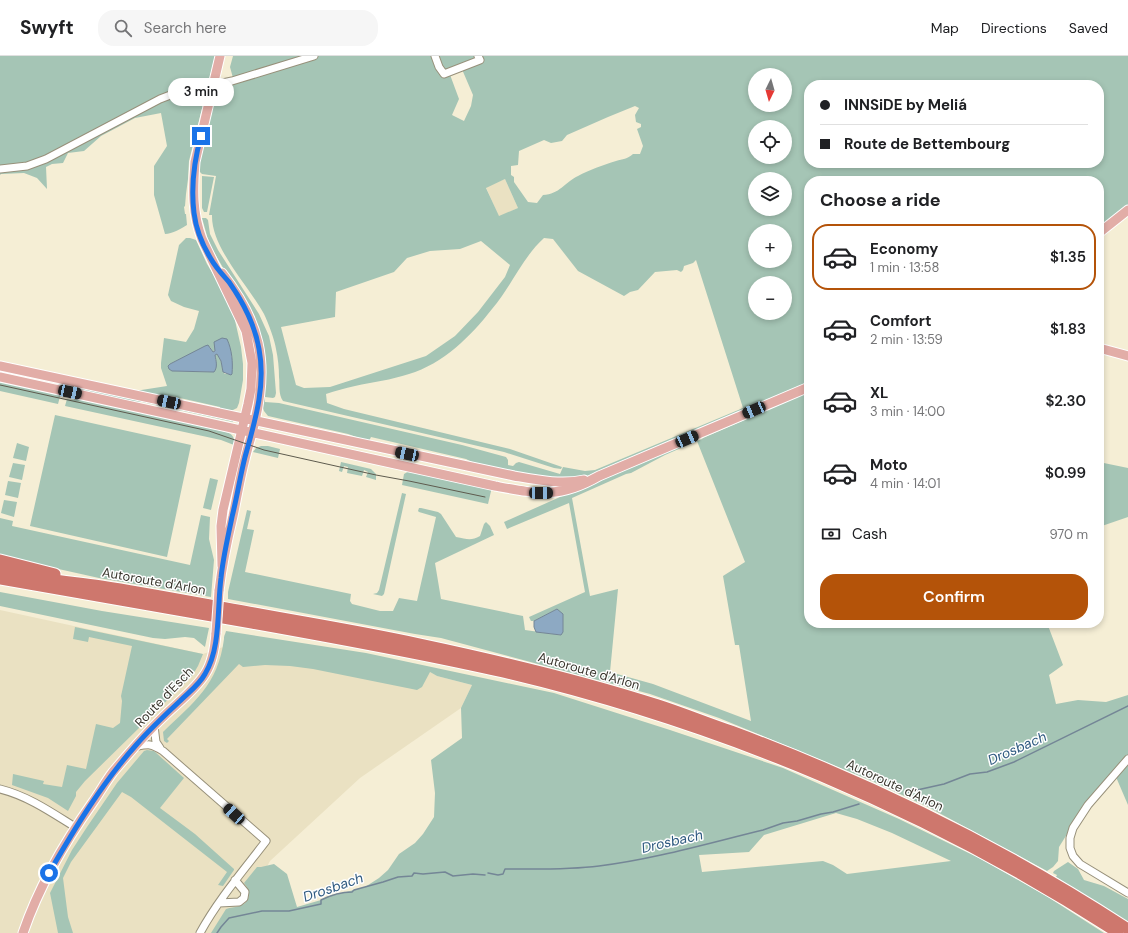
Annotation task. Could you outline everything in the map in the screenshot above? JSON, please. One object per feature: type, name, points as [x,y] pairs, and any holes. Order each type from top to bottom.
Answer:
[{"type":"highway","points":[[0,560],[100,586]]},
{"type":"highway","name":"Autoroute d'Arlon","points":[[0,570],[100,586],[420,644],[566,678],[660,706],[777,748],[834,772],[923,813],[1042,876],[1128,929]]},
{"type":"highway","name":"Autoroute d'Arlon","points":[[0,579],[412,652],[518,676],[582,692],[644,710],[774,756],[913,817],[980,851],[1038,883],[1118,933]]},
{"type":"main road","points":[[212,261],[202,239],[195,217],[194,177],[197,149],[220,56]]},
{"type":"main road","points":[[1104,229],[1128,210]]},
{"type":"main road","name":"Route d'Esch","points":[[212,261],[246,331],[252,363],[251,389],[221,526],[222,566]]},
{"type":"main road","name":"Route d'Esch","points":[[22,933],[49,873],[75,827],[113,772],[134,747],[198,684],[205,674],[213,655],[222,566],[244,463],[253,432],[260,397],[262,374],[256,332],[250,318],[229,283],[212,261]]},
{"type":"main road","points":[[1104,349],[1128,356]]},
{"type":"main road","points":[[0,366],[535,480],[569,483],[599,476]]},
{"type":"main road","points":[[0,376],[480,483],[528,492],[552,493],[564,492],[585,484],[599,476],[804,389]]},
{"type":"street","points":[[0,169],[27,166],[46,159],[160,99],[173,94],[202,85],[213,85],[232,81],[314,56]]},
{"type":"street","points":[[434,56],[444,74],[480,60],[478,56]]},
{"type":"street","points":[[154,726],[156,742],[163,751]]},
{"type":"street","points":[[134,747],[148,744],[153,745],[163,751],[266,841],[235,880],[200,933]]},
{"type":"street","points":[[1128,759],[1088,805],[1073,828],[1070,838],[1070,848],[1073,856],[1080,864],[1128,893]]},
{"type":"street","points":[[0,789],[26,798],[75,827]]},
{"type":"street","points":[[219,903],[239,902],[244,898],[245,892],[235,880]]},
{"type":"shaded area","points":[[505,179],[518,208],[499,217],[486,187]]},
{"type":"shaded area","points":[[0,610],[203,654],[226,646],[425,669],[437,676],[472,685],[461,708],[360,778],[270,861],[248,902],[214,933],[0,933]]},
{"type":"green space","points":[[0,56],[215,56],[189,161],[184,207],[187,225],[174,232],[165,234],[154,195],[154,166],[167,146],[161,113],[135,118],[101,136],[84,151],[68,153],[63,163],[52,164],[46,167],[47,189],[37,178],[24,173],[0,175]]},
{"type":"green space","points":[[233,56],[1128,56],[1128,205],[1104,223],[1104,176],[804,176],[804,384],[577,480],[553,480],[476,464],[466,459],[371,437],[369,441],[348,434],[268,416],[262,405],[265,381],[244,304],[211,247],[202,218],[206,218],[208,220],[210,234],[218,250],[259,314],[269,336],[273,355],[276,393],[275,397],[273,398],[265,397],[265,402],[279,403],[462,445],[506,457],[508,460],[508,465],[513,466],[519,462],[560,474],[563,467],[585,471],[595,470],[743,408],[696,260],[693,263],[684,266],[681,272],[677,270],[655,272],[638,290],[630,292],[624,296],[578,271],[553,239],[544,238],[529,254],[499,300],[484,319],[465,339],[445,356],[409,374],[326,394],[327,403],[344,409],[510,449],[562,467],[561,469],[504,452],[283,401],[280,392],[275,346],[264,314],[224,253],[213,228],[212,215],[209,215],[216,176],[202,174],[199,171],[199,162],[216,92],[220,87],[233,78],[230,67]],"holes":[[[461,67],[473,95],[471,106],[464,121],[452,115],[459,99],[449,72]],[[635,106],[639,108],[635,115],[636,122],[641,124],[641,127],[637,129],[643,146],[640,154],[633,154],[625,159],[591,170],[573,179],[554,193],[543,195],[537,203],[528,202],[514,182],[514,177],[511,175],[511,166],[518,165],[519,151],[544,140],[551,143],[562,141],[567,135]],[[505,179],[518,208],[499,216],[486,188]],[[481,241],[510,265],[505,277],[478,312],[455,336],[426,356],[330,387],[304,388],[296,385],[281,327],[335,317],[336,292],[394,272],[407,258],[430,251],[460,249]]]},
{"type":"green space","points":[[202,176],[214,177],[207,212],[204,212],[202,208]]},
{"type":"green space","points":[[186,238],[196,240],[207,264],[229,301],[234,316],[241,347],[243,380],[237,408],[229,412],[220,411],[220,407],[171,396],[160,397],[135,391],[167,386],[161,368],[164,338],[186,342],[194,329],[199,311],[184,307],[171,301],[168,295],[179,245]],"holes":[[[210,347],[213,352],[215,350],[232,354],[232,374],[225,374],[223,372],[221,361],[217,354],[215,355],[216,363],[214,372],[172,371],[168,366]]]},
{"type":"green space","points":[[0,379],[61,393],[58,404],[0,391]]},
{"type":"green space","points":[[77,385],[230,419],[233,422],[142,402],[128,401],[76,390]]},
{"type":"green space","points":[[804,394],[804,628],[1049,628],[1063,665],[1049,675],[1056,704],[1078,700],[1106,702],[1128,695],[1128,756],[1069,831],[1059,847],[1058,861],[1053,867],[1047,871],[928,807],[872,781],[719,718],[650,694],[441,638],[228,599],[228,592],[247,510],[251,511],[247,529],[254,530],[245,572],[351,594],[350,601],[352,604],[380,611],[393,611],[399,598],[417,601],[436,517],[419,512],[419,508],[421,508],[441,514],[456,537],[466,539],[477,538],[480,536],[486,522],[490,526],[494,535],[435,563],[441,599],[523,616],[525,630],[561,635],[557,609],[534,621],[531,621],[529,617],[585,592],[569,503],[507,529],[504,522],[616,472],[696,440],[702,439]],"holes":[[[697,441],[745,562],[723,576],[735,645],[739,645],[751,721],[653,684],[610,672],[618,589],[590,596],[572,498],[631,473],[665,455]]]},
{"type":"green space","points":[[75,395],[226,432],[233,437],[234,445],[221,440],[65,406],[67,399],[74,400]]},
{"type":"green space","points":[[55,415],[191,445],[167,557],[30,526]]},
{"type":"green space","points":[[17,443],[29,447],[26,461],[13,458]]},
{"type":"green space","points":[[261,446],[280,449],[278,458],[253,452],[256,448]]},
{"type":"green space","points":[[341,462],[371,469],[376,474],[376,480],[366,477],[368,472],[364,470],[362,476],[347,473],[348,467],[344,466],[342,472],[339,471]]},
{"type":"green space","points":[[13,463],[25,465],[22,480],[9,477]]},
{"type":"green space","points":[[1104,463],[1128,468],[1128,517],[1104,525]]},
{"type":"green space","points":[[411,470],[492,487],[488,504],[402,485],[404,474]]},
{"type":"green space","points":[[210,478],[218,480],[211,510],[203,508]]},
{"type":"green space","points":[[8,481],[21,483],[18,498],[5,495]]},
{"type":"green space","points":[[402,493],[406,494],[384,594],[382,596],[373,594],[377,593],[379,590]]},
{"type":"green space","points":[[4,500],[17,502],[14,517],[1,513]]},
{"type":"green space","points":[[201,515],[210,517],[209,539],[214,560],[211,597],[99,578],[0,556],[0,518],[13,521],[12,526],[190,565]]},
{"type":"green space","points":[[0,592],[102,611],[209,628],[205,647],[194,638],[153,638],[0,606]]},
{"type":"green space","points":[[75,627],[203,654],[192,676],[85,781],[76,792],[76,796],[68,811],[48,798],[12,785],[13,774],[44,781],[43,784],[62,787],[67,765],[86,769],[96,724],[113,728],[120,723],[121,696],[132,646],[89,637],[88,642],[73,639]]},
{"type":"green space","points":[[226,631],[366,653],[554,693],[783,768],[899,819],[983,860],[1048,897],[1104,933],[211,933],[226,909],[237,907],[248,900],[249,893],[244,883],[257,867],[274,864],[287,874],[297,907],[365,887],[388,870],[399,854],[415,843],[423,834],[434,817],[435,793],[431,760],[462,738],[461,708],[472,685],[437,676],[430,672],[422,687],[417,690],[313,669],[265,665],[243,667],[239,664],[167,739],[169,741],[167,743],[164,741],[163,732],[194,702],[210,681],[221,655]],"holes":[[[836,813],[857,819],[892,833],[951,861],[847,874],[833,865],[823,861],[702,872],[699,855],[749,852],[764,835]]]},
{"type":"green space","points":[[144,751],[154,751],[184,778],[160,808],[195,834],[234,870],[223,886],[218,885],[227,872],[131,797],[122,792],[71,862],[63,878],[68,917],[73,933],[58,933],[50,893],[72,850],[87,827],[117,783]]},
{"type":"green space","points":[[1128,763],[1128,805],[1116,777]]},
{"type":"green space","points":[[1068,862],[1078,869],[1084,880],[1104,886],[1128,899],[1128,922],[1056,877],[1057,875],[1053,873],[1054,871]]},
{"type":"water","points":[[222,338],[227,339],[230,347],[232,356],[231,375],[223,372],[221,361],[217,354],[215,355],[216,366],[214,372],[172,371],[169,369],[168,366],[170,364],[205,346],[208,345],[213,352],[215,351],[214,342]]},
{"type":"water","points":[[557,609],[563,614],[563,632],[561,635],[536,632],[534,621]]},
{"type":"waterway","name":"Drosbach","points":[[908,792],[944,784],[970,774],[987,772],[1014,762],[1128,706]]},
{"type":"waterway","name":"Drosbach","points":[[488,873],[498,875],[503,874],[505,869],[576,868],[620,863],[682,850],[763,830],[783,823],[833,812],[859,804]]},
{"type":"waterway","name":"Drosbach","points":[[217,933],[229,918],[262,911],[289,911],[321,904],[321,900],[332,895],[352,892],[354,890],[398,877],[412,876],[414,873],[423,874],[445,872],[453,876],[473,874],[485,875]]},
{"type":"tram line","points":[[0,385],[209,431],[264,450],[485,497]]},
{"type":"route","points":[[49,873],[75,827],[113,772],[148,731],[198,684],[210,665],[213,655],[222,566],[244,463],[253,432],[260,397],[262,374],[261,358],[256,332],[250,318],[229,283],[212,261],[198,230],[194,212],[194,177],[197,149],[201,136]]}]
